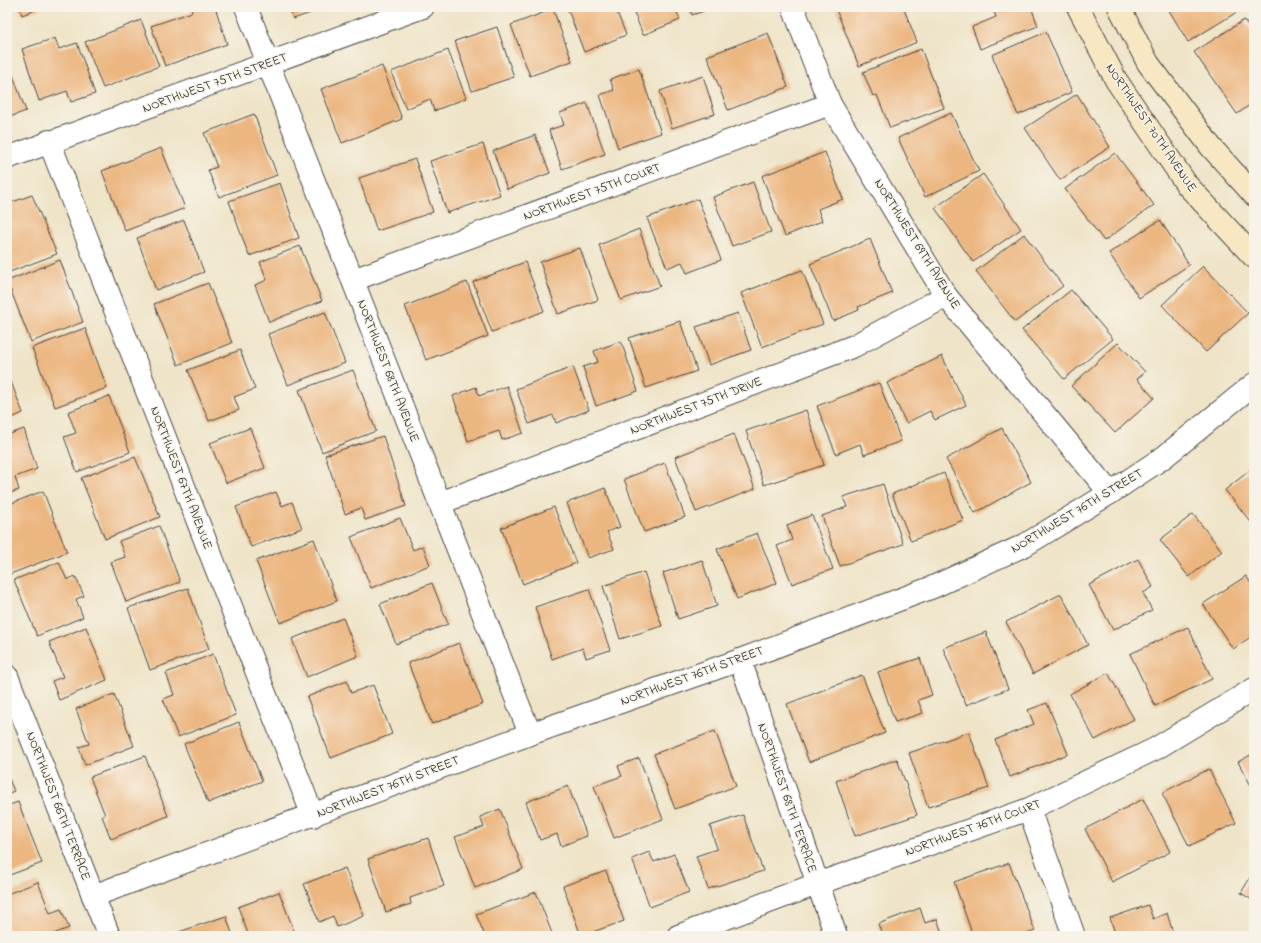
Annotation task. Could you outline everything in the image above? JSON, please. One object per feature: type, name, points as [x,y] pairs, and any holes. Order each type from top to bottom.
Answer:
[{"type":"street","name":"NORTHWEST 68TH AVENUE","points":[[246,7],[530,734]]},
{"type":"street","name":"NORTHWEST 75TH STREET","points":[[7,158],[49,141],[268,64],[423,7]]},
{"type":"street","name":"NORTHWEST 69TH AVENUE","points":[[793,7],[830,104],[946,296],[1110,493]]},
{"type":"street","name":"NORTHWEST 70TH AVENUE","points":[[1078,7],[1116,80],[1188,185],[1254,257]]},
{"type":"street","points":[[1119,7],[1148,63],[1211,148],[1254,195]]},
{"type":"street","name":"NORTHWEST 75TH COURT","points":[[353,280],[830,104]]},
{"type":"street","name":"NORTHWEST 67TH AVENUE","points":[[49,141],[313,816]]},
{"type":"street","name":"NORTHWEST 75TH DRIVE","points":[[440,504],[854,346],[946,296]]},
{"type":"street","name":"NORTHWEST 76TH STREET","points":[[93,896],[313,816],[530,734],[740,660],[933,588],[1026,545],[1110,493],[1164,458],[1254,384]]},
{"type":"street","name":"NORTHWEST 68TH TERRACE","points":[[740,660],[836,936]]},
{"type":"street","name":"NORTHWEST 66TH TERRACE","points":[[7,676],[108,936]]},
{"type":"street","name":"NORTHWEST 76TH COURT","points":[[678,936],[817,884],[1029,809],[1155,749],[1254,688]]},
{"type":"street","points":[[1029,809],[1074,936]]},
{"type":"building","points":[[19,7],[43,7],[22,15]]},
{"type":"building","points":[[191,7],[215,7],[227,44],[165,66],[151,26],[192,12]]},
{"type":"building","points":[[289,7],[328,7],[293,19]]},
{"type":"building","points":[[567,7],[615,7],[626,35],[584,52]]},
{"type":"building","points":[[632,7],[675,7],[680,20],[643,35]]},
{"type":"building","points":[[689,7],[716,7],[692,15]]},
{"type":"building","points":[[835,7],[903,7],[917,42],[859,66]]},
{"type":"building","points":[[992,7],[1031,7],[1038,26],[980,49],[972,27],[996,17]]},
{"type":"building","points":[[1167,7],[1234,7],[1237,12],[1188,42]]},
{"type":"building","points":[[553,9],[572,61],[530,76],[511,25]]},
{"type":"building","points":[[141,20],[159,66],[103,88],[85,42]]},
{"type":"building","points":[[1244,20],[1254,34],[1254,102],[1237,114],[1194,52]]},
{"type":"building","points":[[497,27],[514,77],[472,91],[455,41]]},
{"type":"building","points":[[1046,32],[1072,92],[1018,115],[992,55]]},
{"type":"building","points":[[768,33],[788,87],[728,110],[707,56]]},
{"type":"building","points":[[55,38],[59,49],[77,43],[95,94],[71,102],[67,91],[39,101],[22,49]]},
{"type":"building","points":[[921,49],[944,108],[890,128],[877,95],[873,96],[863,72]]},
{"type":"building","points":[[448,50],[466,98],[434,111],[430,99],[406,109],[391,72]]},
{"type":"building","points":[[7,59],[26,111],[7,118]]},
{"type":"building","points":[[382,66],[402,119],[342,143],[321,89]]},
{"type":"building","points":[[639,69],[661,133],[618,148],[600,95],[614,90],[610,79]]},
{"type":"building","points":[[703,76],[715,114],[672,128],[660,91]]},
{"type":"building","points":[[1077,94],[1110,147],[1060,180],[1025,128]]},
{"type":"building","points":[[587,103],[605,154],[562,169],[549,130],[564,125],[560,113]]},
{"type":"building","points":[[951,113],[979,171],[925,197],[898,138]]},
{"type":"building","points":[[254,114],[277,175],[219,197],[208,170],[217,167],[204,133]]},
{"type":"building","points":[[535,135],[550,173],[507,189],[493,151]]},
{"type":"building","points":[[483,144],[500,195],[447,213],[430,161]]},
{"type":"building","points":[[161,148],[185,208],[125,231],[102,171]]},
{"type":"building","points":[[825,152],[843,199],[818,209],[822,221],[785,236],[762,176]]},
{"type":"building","points":[[1115,153],[1154,205],[1104,241],[1065,189]]},
{"type":"building","points":[[415,159],[433,212],[377,231],[359,178]]},
{"type":"building","points":[[983,174],[1021,229],[973,262],[935,208]]},
{"type":"building","points":[[753,182],[771,232],[732,246],[713,197]]},
{"type":"building","points":[[280,183],[299,238],[249,256],[229,201]]},
{"type":"building","points":[[32,195],[57,254],[7,273],[7,204]]},
{"type":"building","points":[[698,199],[721,260],[687,273],[682,262],[667,268],[647,218]]},
{"type":"building","points":[[184,220],[204,272],[156,290],[137,238]]},
{"type":"building","points":[[1160,220],[1189,265],[1139,298],[1109,253]]},
{"type":"building","points":[[639,229],[660,286],[621,300],[599,245]]},
{"type":"building","points":[[1024,234],[1063,286],[1015,322],[976,271]]},
{"type":"building","points":[[870,239],[892,293],[858,307],[859,310],[833,321],[810,264]]},
{"type":"building","points":[[300,246],[322,301],[269,322],[255,285],[267,280],[260,262]]},
{"type":"building","points":[[580,248],[598,300],[558,314],[540,262]]},
{"type":"building","points":[[60,260],[83,322],[31,342],[7,281]]},
{"type":"building","points":[[525,262],[544,311],[492,332],[473,282]]},
{"type":"building","points":[[1203,266],[1248,313],[1206,352],[1162,305]]},
{"type":"building","points":[[802,270],[823,324],[762,347],[741,293]]},
{"type":"building","points":[[467,282],[488,336],[426,360],[405,306]]},
{"type":"building","points":[[208,283],[232,343],[178,365],[154,304]]},
{"type":"building","points":[[1071,290],[1113,339],[1064,379],[1022,330]]},
{"type":"building","points":[[325,312],[345,363],[288,385],[268,334]]},
{"type":"building","points":[[738,313],[751,350],[709,365],[696,327]]},
{"type":"building","points":[[680,321],[697,371],[646,388],[629,338]]},
{"type":"building","points":[[85,328],[107,388],[55,407],[32,348]]},
{"type":"building","points":[[621,341],[638,391],[596,406],[583,367],[598,362],[594,351]]},
{"type":"building","points":[[1118,343],[1145,372],[1137,379],[1154,398],[1115,433],[1071,386]]},
{"type":"building","points":[[240,350],[255,389],[234,397],[239,410],[209,421],[188,370]]},
{"type":"building","points":[[942,356],[966,405],[935,420],[930,411],[906,423],[887,383]]},
{"type":"building","points":[[573,367],[589,410],[556,423],[553,415],[529,424],[516,389]]},
{"type":"building","points":[[353,370],[376,431],[322,452],[299,390]]},
{"type":"building","points":[[11,382],[23,413],[7,420],[7,384]]},
{"type":"building","points":[[879,383],[901,441],[864,455],[860,444],[836,454],[817,406]]},
{"type":"building","points":[[507,386],[523,433],[502,440],[499,431],[468,441],[453,396],[476,387],[479,396]]},
{"type":"building","points":[[109,396],[130,452],[77,472],[64,437],[76,433],[68,412]]},
{"type":"building","points":[[806,410],[824,465],[764,485],[746,431]]},
{"type":"building","points":[[250,428],[265,468],[226,483],[210,443]]},
{"type":"building","points":[[1002,428],[1031,482],[975,513],[946,459]]},
{"type":"building","points":[[24,429],[37,469],[15,477],[19,490],[7,494],[7,435]]},
{"type":"building","points":[[734,434],[755,489],[696,512],[675,457]]},
{"type":"building","points":[[383,436],[406,506],[365,520],[361,508],[345,514],[325,455]]},
{"type":"building","points":[[135,457],[160,517],[105,539],[81,478]]},
{"type":"building","points":[[665,463],[685,517],[644,532],[624,479]]},
{"type":"building","points":[[1254,467],[1254,526],[1225,490]]},
{"type":"building","points":[[944,473],[963,520],[911,541],[892,494]]},
{"type":"building","points":[[883,484],[903,544],[840,566],[822,516],[847,507],[843,497]]},
{"type":"building","points":[[605,488],[620,527],[607,532],[614,549],[588,558],[567,503]]},
{"type":"building","points":[[43,491],[67,552],[8,575],[7,505]]},
{"type":"building","points":[[276,492],[282,506],[292,502],[302,528],[251,547],[236,507]]},
{"type":"building","points":[[554,507],[576,563],[523,584],[501,528]]},
{"type":"building","points":[[1193,514],[1222,551],[1189,577],[1160,540]]},
{"type":"building","points":[[812,515],[833,569],[792,584],[777,546],[792,540],[787,525]]},
{"type":"building","points":[[400,518],[413,550],[423,546],[430,565],[371,588],[351,537]]},
{"type":"building","points":[[159,526],[180,582],[126,602],[111,562],[125,557],[119,541]]},
{"type":"building","points":[[757,533],[777,583],[737,599],[717,549]]},
{"type":"building","points":[[314,539],[337,601],[280,623],[256,561]]},
{"type":"building","points":[[1138,559],[1153,587],[1143,593],[1152,610],[1113,630],[1089,585]]},
{"type":"building","points":[[702,560],[717,606],[678,619],[663,573]]},
{"type":"building","points":[[59,562],[67,580],[75,576],[84,596],[76,599],[83,617],[37,636],[14,580]]},
{"type":"building","points":[[644,572],[662,626],[620,639],[603,586]]},
{"type":"building","points":[[1246,576],[1254,588],[1254,638],[1252,636],[1233,649],[1203,604]]},
{"type":"building","points":[[432,583],[448,624],[396,644],[380,604]]},
{"type":"building","points":[[188,588],[209,649],[150,670],[128,608]]},
{"type":"building","points":[[589,589],[610,650],[586,658],[583,648],[552,659],[535,607]]},
{"type":"building","points":[[1061,594],[1088,645],[1033,674],[1006,622]]},
{"type":"building","points":[[343,618],[358,656],[307,677],[292,639]]},
{"type":"building","points":[[86,627],[107,680],[59,700],[52,681],[63,677],[49,642]]},
{"type":"building","points":[[1188,627],[1212,679],[1155,706],[1130,654]]},
{"type":"building","points":[[986,632],[1008,689],[966,705],[943,648]]},
{"type":"building","points":[[459,643],[483,704],[432,724],[408,663]]},
{"type":"building","points":[[213,654],[236,715],[178,737],[163,699],[174,695],[166,673]]},
{"type":"building","points":[[920,658],[932,695],[918,700],[923,713],[895,722],[878,672]]},
{"type":"building","points":[[1108,673],[1134,719],[1095,740],[1070,694]]},
{"type":"building","points":[[862,675],[885,733],[809,762],[787,704]]},
{"type":"building","points":[[347,681],[351,693],[373,685],[392,734],[331,758],[307,697]]},
{"type":"building","points":[[114,694],[134,746],[85,765],[79,747],[89,744],[76,709]]},
{"type":"building","points":[[1047,703],[1068,754],[1010,777],[995,740],[1034,724],[1028,710]]},
{"type":"building","points":[[239,722],[262,781],[208,803],[184,744]]},
{"type":"building","points":[[715,731],[736,786],[675,809],[654,754]]},
{"type":"building","points":[[969,732],[989,788],[928,807],[909,753]]},
{"type":"building","points":[[1254,753],[1254,791],[1238,762]]},
{"type":"building","points":[[145,756],[168,816],[111,839],[102,816],[105,815],[90,777]]},
{"type":"building","points":[[639,758],[663,819],[614,838],[594,786],[622,776],[618,766]]},
{"type":"building","points":[[897,759],[917,815],[855,836],[836,781]]},
{"type":"building","points":[[1209,769],[1236,823],[1189,846],[1162,793]]},
{"type":"building","points":[[7,774],[14,791],[7,794]]},
{"type":"building","points":[[568,786],[587,836],[561,846],[557,834],[540,840],[526,802]]},
{"type":"building","points":[[1143,799],[1170,852],[1112,882],[1085,829]]},
{"type":"building","points":[[18,802],[42,863],[7,876],[7,806]]},
{"type":"building","points":[[500,809],[523,869],[475,888],[455,837],[484,827],[480,817]]},
{"type":"building","points":[[743,815],[763,871],[708,889],[696,856],[717,849],[710,826]]},
{"type":"building","points":[[428,838],[444,886],[410,898],[411,904],[386,912],[368,859]]},
{"type":"building","points":[[649,852],[654,862],[674,854],[689,892],[650,907],[632,859]]},
{"type":"building","points":[[1009,863],[1035,931],[1021,936],[992,936],[991,933],[982,936],[973,936],[954,882]]},
{"type":"building","points":[[345,868],[364,916],[337,927],[333,916],[319,922],[304,884]]},
{"type":"building","points":[[606,871],[624,921],[581,936],[563,886]]},
{"type":"building","points":[[1254,871],[1254,901],[1241,893]]},
{"type":"building","points":[[38,882],[50,913],[61,909],[69,928],[48,936],[7,936],[7,894]]},
{"type":"building","points":[[279,892],[296,936],[249,936],[238,907]]},
{"type":"building","points":[[536,892],[553,936],[485,936],[476,914]]},
{"type":"building","points":[[1148,905],[1153,919],[1167,913],[1174,936],[1116,936],[1110,918]]},
{"type":"building","points":[[920,908],[925,923],[937,919],[943,936],[883,936],[878,924]]},
{"type":"building","points":[[226,916],[233,936],[177,936],[176,933]]}]
